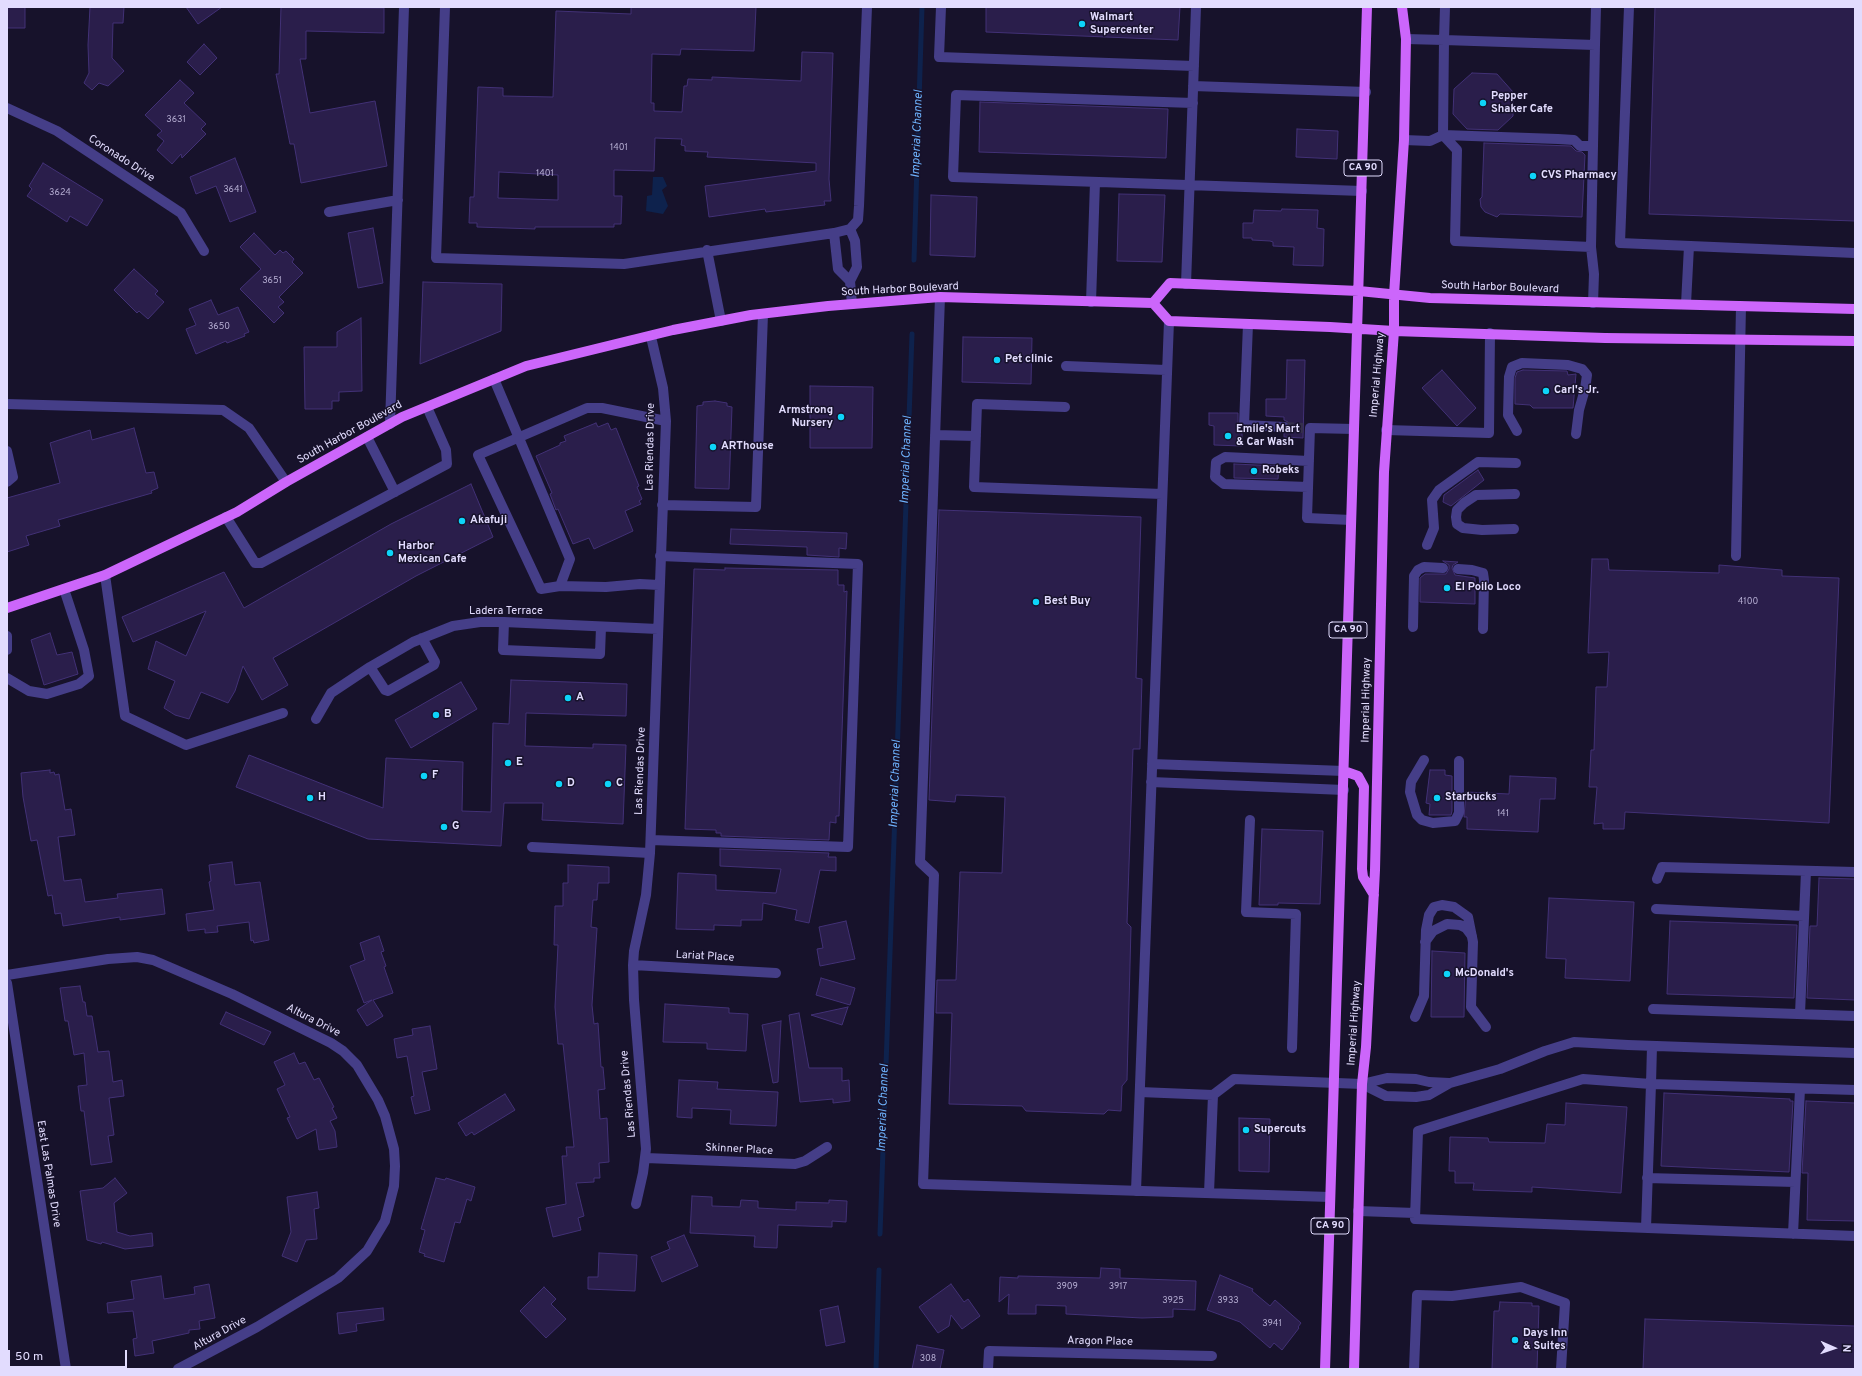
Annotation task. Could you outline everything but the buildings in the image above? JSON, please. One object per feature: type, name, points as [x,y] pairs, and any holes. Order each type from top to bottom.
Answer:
[{"type":"main road","name":"Imperial Highway","points":[[1325,1369],[1344,790],[1357,328],[1366,92],[1367,7]]},
{"type":"main road","name":"Imperial Highway","points":[[1354,1369],[1362,1084],[1366,1047],[1374,895],[1379,714],[1381,543],[1386,430],[1394,331],[1394,295],[1404,140],[1406,39],[1402,7]]},
{"type":"main road","name":"South Harbor Boulevard","points":[[7,608],[105,575],[226,517],[390,424],[526,366],[568,355],[720,321],[763,314],[852,304],[940,297],[1153,303],[1170,284],[1359,291],[1430,298],[1855,309]]},
{"type":"main road","points":[[1153,303],[1169,321],[1357,328],[1394,331],[1605,338],[1855,342]]},
{"type":"main road","points":[[1344,771],[1358,776],[1364,787],[1362,869],[1363,877],[1374,895]]},
{"type":"street","points":[[390,424],[404,7]]},
{"type":"street","points":[[445,7],[436,258],[624,264],[707,250],[834,234],[850,229],[858,220],[867,7]]},
{"type":"street","points":[[941,7],[939,57],[1194,66]]},
{"type":"street","points":[[1186,284],[1196,7]]},
{"type":"street","points":[[1445,7],[1443,135],[1457,150],[1455,241],[1591,247]]},
{"type":"street","points":[[1593,303],[1594,274],[1591,247],[1596,7]]},
{"type":"street","points":[[1629,7],[1620,243],[1855,253]]},
{"type":"street","points":[[1406,39],[1595,45]]},
{"type":"street","points":[[1193,86],[1366,92]]},
{"type":"street","points":[[1193,103],[956,95],[953,177],[1362,191]]},
{"type":"street","name":"Coronado Drive","points":[[7,108],[57,131],[181,213],[204,251]]},
{"type":"street","points":[[1404,140],[1430,141],[1443,135],[1574,140],[1580,146],[1593,146]]},
{"type":"street","points":[[1091,302],[1095,182]]},
{"type":"street","points":[[329,212],[398,200]]},
{"type":"street","points":[[850,229],[855,241],[857,267],[850,281],[852,304]]},
{"type":"street","points":[[834,234],[838,270],[850,281]]},
{"type":"street","points":[[1686,304],[1689,246]]},
{"type":"street","points":[[707,250],[720,321]]},
{"type":"street","points":[[940,297],[920,862],[934,875],[923,1184],[1330,1197]]},
{"type":"street","points":[[1736,556],[1741,306]]},
{"type":"street","points":[[662,505],[756,507],[763,314]]},
{"type":"street","points":[[1136,1191],[1169,321]]},
{"type":"street","points":[[1248,324],[1244,425],[1284,426]]},
{"type":"street","points":[[1386,430],[1489,433],[1490,333]]},
{"type":"street","name":"Las Riendas Drive","points":[[636,1204],[646,1158],[633,965],[634,951],[646,895],[651,840],[666,421],[663,388],[651,337]]},
{"type":"street","points":[[1517,431],[1508,415],[1509,377],[1512,366],[1522,363],[1568,365],[1582,369],[1587,375],[1579,410],[1576,434]]},
{"type":"street","points":[[1066,366],[1166,370]]},
{"type":"street","points":[[494,379],[570,559],[560,586]]},
{"type":"street","points":[[7,404],[222,410],[249,428],[286,482]]},
{"type":"street","points":[[1065,407],[977,404],[974,487],[1162,494]]},
{"type":"street","points":[[226,517],[255,563],[261,563],[447,464],[446,450],[427,407]]},
{"type":"street","points":[[659,585],[640,584],[606,588],[560,586],[541,589],[478,455],[587,408],[602,408],[666,421]]},
{"type":"street","points":[[1351,520],[1307,518],[1309,461],[1307,428],[1354,429]]},
{"type":"street","points":[[935,435],[976,436]]},
{"type":"street","points":[[367,437],[395,492]]},
{"type":"street","points":[[7,451],[13,477],[9,481]]},
{"type":"street","points":[[1308,487],[1224,484],[1215,477],[1216,462],[1225,457],[1309,461]]},
{"type":"street","points":[[1427,545],[1434,528],[1432,500],[1438,490],[1478,462],[1516,463]]},
{"type":"street","points":[[1514,529],[1482,530],[1463,528],[1457,524],[1456,517],[1457,510],[1476,495],[1515,494]]},
{"type":"street","points":[[651,840],[848,847],[858,564],[660,556]]},
{"type":"street","points":[[1413,627],[1414,576],[1418,570],[1424,566],[1443,568]]},
{"type":"street","points":[[1458,569],[1472,570],[1483,573],[1483,630]]},
{"type":"street","points":[[105,575],[125,716],[186,745],[283,713]]},
{"type":"street","points":[[7,678],[29,690],[47,694],[79,684],[89,676],[84,650],[64,589]]},
{"type":"street","name":"Ladera Terrace","points":[[316,719],[331,693],[370,666],[422,638],[453,626],[480,622],[504,622],[658,629]]},
{"type":"street","points":[[504,622],[503,650],[600,654],[601,627]]},
{"type":"street","points":[[7,636],[7,650]]},
{"type":"street","points":[[370,666],[385,690],[388,691],[434,665],[435,662],[422,638]]},
{"type":"street","points":[[1424,760],[1411,782],[1410,792],[1417,815],[1422,820],[1434,823],[1455,821],[1459,813],[1459,761]]},
{"type":"street","points":[[1152,764],[1344,771]]},
{"type":"street","points":[[1151,782],[1344,790]]},
{"type":"street","points":[[1250,820],[1246,912],[1296,914],[1292,1048]]},
{"type":"street","points":[[532,847],[650,853]]},
{"type":"street","points":[[1657,879],[1662,867],[1855,872]]},
{"type":"street","points":[[1800,1014],[1806,871]]},
{"type":"street","points":[[1415,1017],[1424,996],[1425,942],[1429,915],[1434,907],[1442,905],[1454,907],[1468,917],[1472,936],[1471,1007],[1486,1027]]},
{"type":"street","points":[[1656,910],[1804,916]]},
{"type":"street","points":[[1425,942],[1433,931],[1447,924],[1460,925],[1466,928],[1472,936]]},
{"type":"street","name":"Altura Drive","points":[[7,975],[131,957],[142,957],[161,963],[232,994],[331,1043],[343,1051],[362,1072],[385,1116],[394,1149],[394,1186],[385,1221],[376,1239],[366,1253],[338,1278],[257,1327],[178,1369]]},
{"type":"street","name":"Lariat Place","points":[[633,965],[776,973]]},
{"type":"street","name":"East Las Palmas Drive","points":[[7,983],[66,1369]]},
{"type":"street","points":[[1653,1009],[1855,1016]]},
{"type":"street","points":[[1362,1084],[1386,1096],[1416,1097],[1429,1095],[1450,1083],[1500,1069],[1545,1051],[1574,1042],[1652,1046],[1855,1052]]},
{"type":"street","points":[[1646,1228],[1652,1046]]},
{"type":"street","points":[[1140,1092],[1213,1095],[1234,1079],[1362,1084],[1387,1078],[1416,1079],[1429,1082],[1450,1083]]},
{"type":"street","points":[[1855,1090],[1650,1084],[1583,1079],[1418,1131],[1415,1213],[1415,1219],[1855,1236]]},
{"type":"street","points":[[1793,1234],[1800,1089]]},
{"type":"street","points":[[1209,1193],[1213,1095]]},
{"type":"street","name":"Skinner Place","points":[[646,1158],[795,1164],[806,1160],[827,1146]]},
{"type":"street","points":[[1647,1178],[1795,1182]]},
{"type":"street","points":[[1358,1211],[1415,1213]]},
{"type":"street","points":[[1414,1369],[1417,1295],[1452,1296],[1521,1287],[1564,1303],[1561,1369]]},
{"type":"street","name":"Aragon Place","points":[[988,1369],[988,1351],[1212,1356]]},
{"type":"water","points":[[653,177],[663,177],[667,186],[662,190],[668,206],[663,214],[646,211],[647,196],[652,195]]},
{"type":"waterway","name":"Imperial Channel","points":[[914,260],[922,7]]},
{"type":"waterway","name":"Imperial Channel","points":[[880,1234],[912,334]]},
{"type":"waterway","name":"Imperial Channel","points":[[876,1369],[879,1270]]},
{"type":"tunnel","points":[[1284,427],[1303,428]]},
{"type":"place","name":"Walmart Supercenter","points":[[1082,24]]},
{"type":"place","name":"Pepper Shaker Cafe","points":[[1483,103]]},
{"type":"place","name":"CVS Pharmacy","points":[[1533,176]]},
{"type":"place","name":"Pet clinic","points":[[997,360]]},
{"type":"place","name":"Carl's Jr.","points":[[1546,391]]},
{"type":"place","name":"Armstrong Nursery","points":[[841,417]]},
{"type":"place","name":"Emile's Mart & Car Wash","points":[[1228,436]]},
{"type":"place","name":"ARThouse","points":[[713,447]]},
{"type":"place","name":"Robeks","points":[[1254,471]]},
{"type":"place","name":"Akafuji","points":[[462,521]]},
{"type":"place","name":"Harbor Mexican Cafe","points":[[390,553]]},
{"type":"place","name":"El Poilo Loco","points":[[1447,588]]},
{"type":"place","name":"Best Buy","points":[[1036,602]]},
{"type":"place","name":"A","points":[[568,698]]},
{"type":"place","name":"B","points":[[436,715]]},
{"type":"place","name":"E","points":[[508,763]]},
{"type":"place","name":"F","points":[[424,776]]},
{"type":"place","name":"D","points":[[559,784]]},
{"type":"place","name":"C","points":[[608,784]]},
{"type":"place","name":"H","points":[[310,798]]},
{"type":"place","name":"Starbucks","points":[[1437,798]]},
{"type":"place","name":"G","points":[[444,827]]},
{"type":"place","name":"McDonald's","points":[[1447,974]]},
{"type":"place","name":"Supercuts","points":[[1246,1130]]},
{"type":"place","name":"Days Inn & Suites","points":[[1515,1340]]}]
